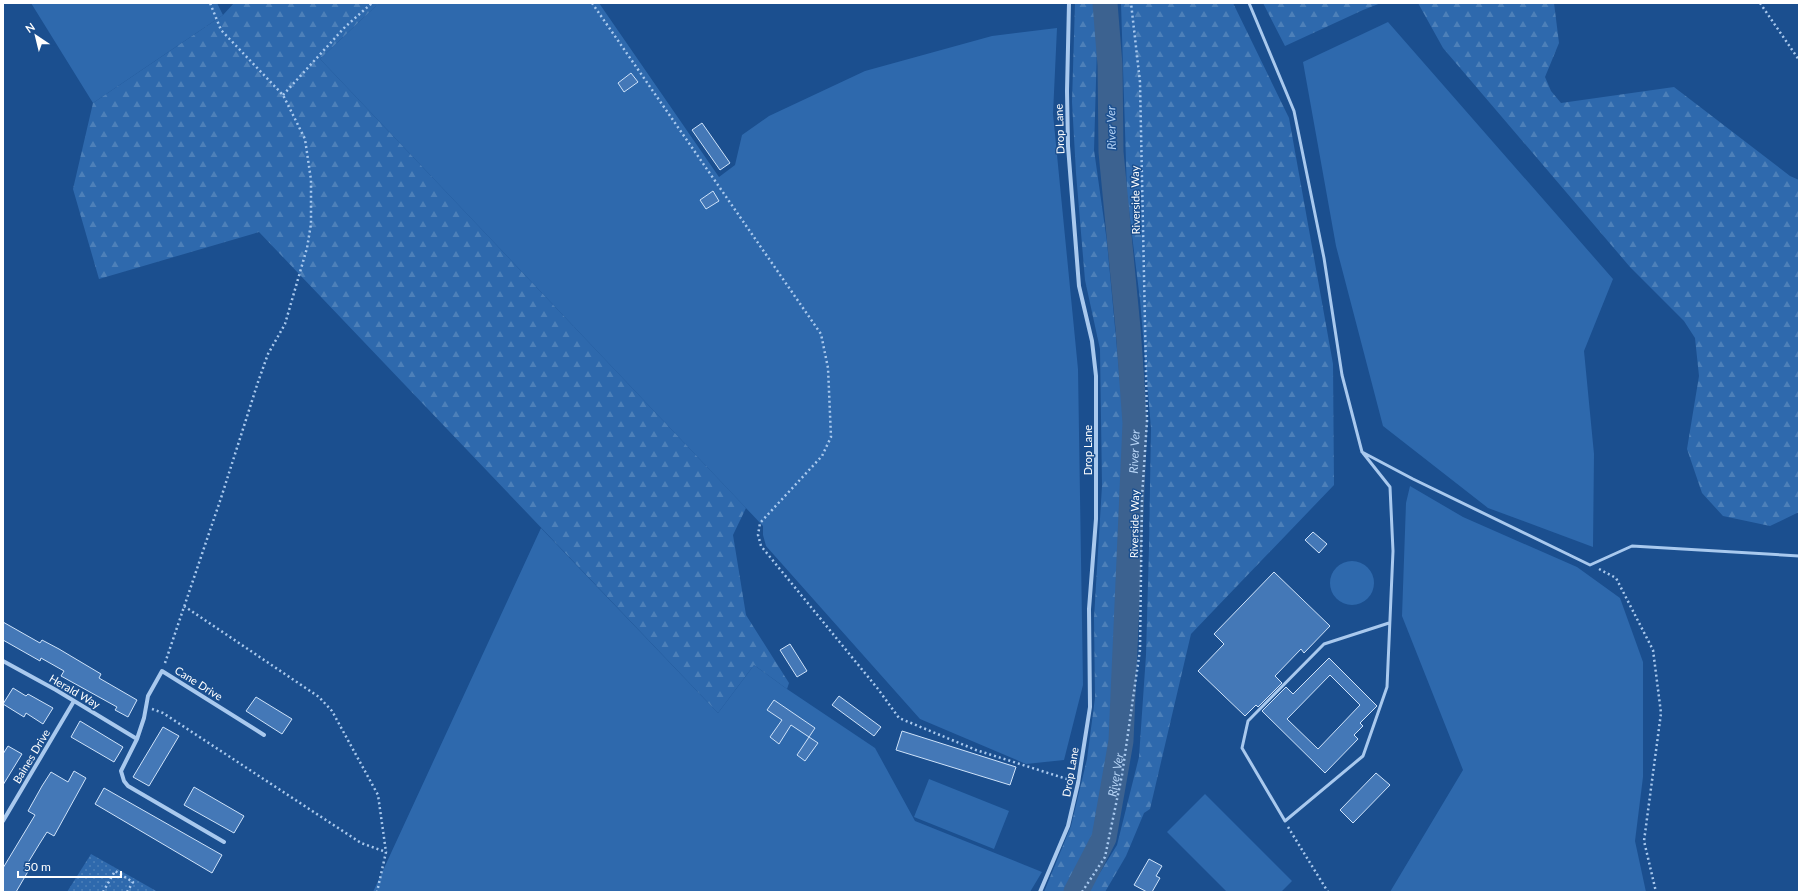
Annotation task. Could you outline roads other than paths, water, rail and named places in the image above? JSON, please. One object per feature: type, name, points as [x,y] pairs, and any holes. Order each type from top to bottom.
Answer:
[{"type":"street","name":"Drop Lane","points":[[1040,892],[1068,826],[1078,783],[1090,707],[1089,609],[1096,519],[1096,376],[1092,341],[1079,286],[1068,146],[1067,90],[1069,3]]},
{"type":"street","name":"Herald Way","points":[[3,661],[137,739]]},
{"type":"street","name":"Cane Drive","points":[[224,842],[128,786],[124,781],[121,771],[137,739],[144,718],[148,696],[162,671],[264,736]]},
{"type":"street","name":"Baines Drive","points":[[3,821],[5,813],[74,701]]},
{"type":"lane","points":[[1249,3],[1294,111],[1324,258],[1342,375],[1362,452],[1390,487],[1393,551],[1390,623],[1386,687],[1363,756],[1284,821],[1242,748],[1248,721],[1324,644],[1390,623]]},
{"type":"lane","points":[[1362,452],[1413,479],[1590,565],[1632,546],[1799,556]]},
{"type":"waterway","name":"River Ver","points":[[1076,892],[1104,838],[1121,741],[1135,423],[1128,328],[1111,152],[1110,65],[1105,3]]}]
